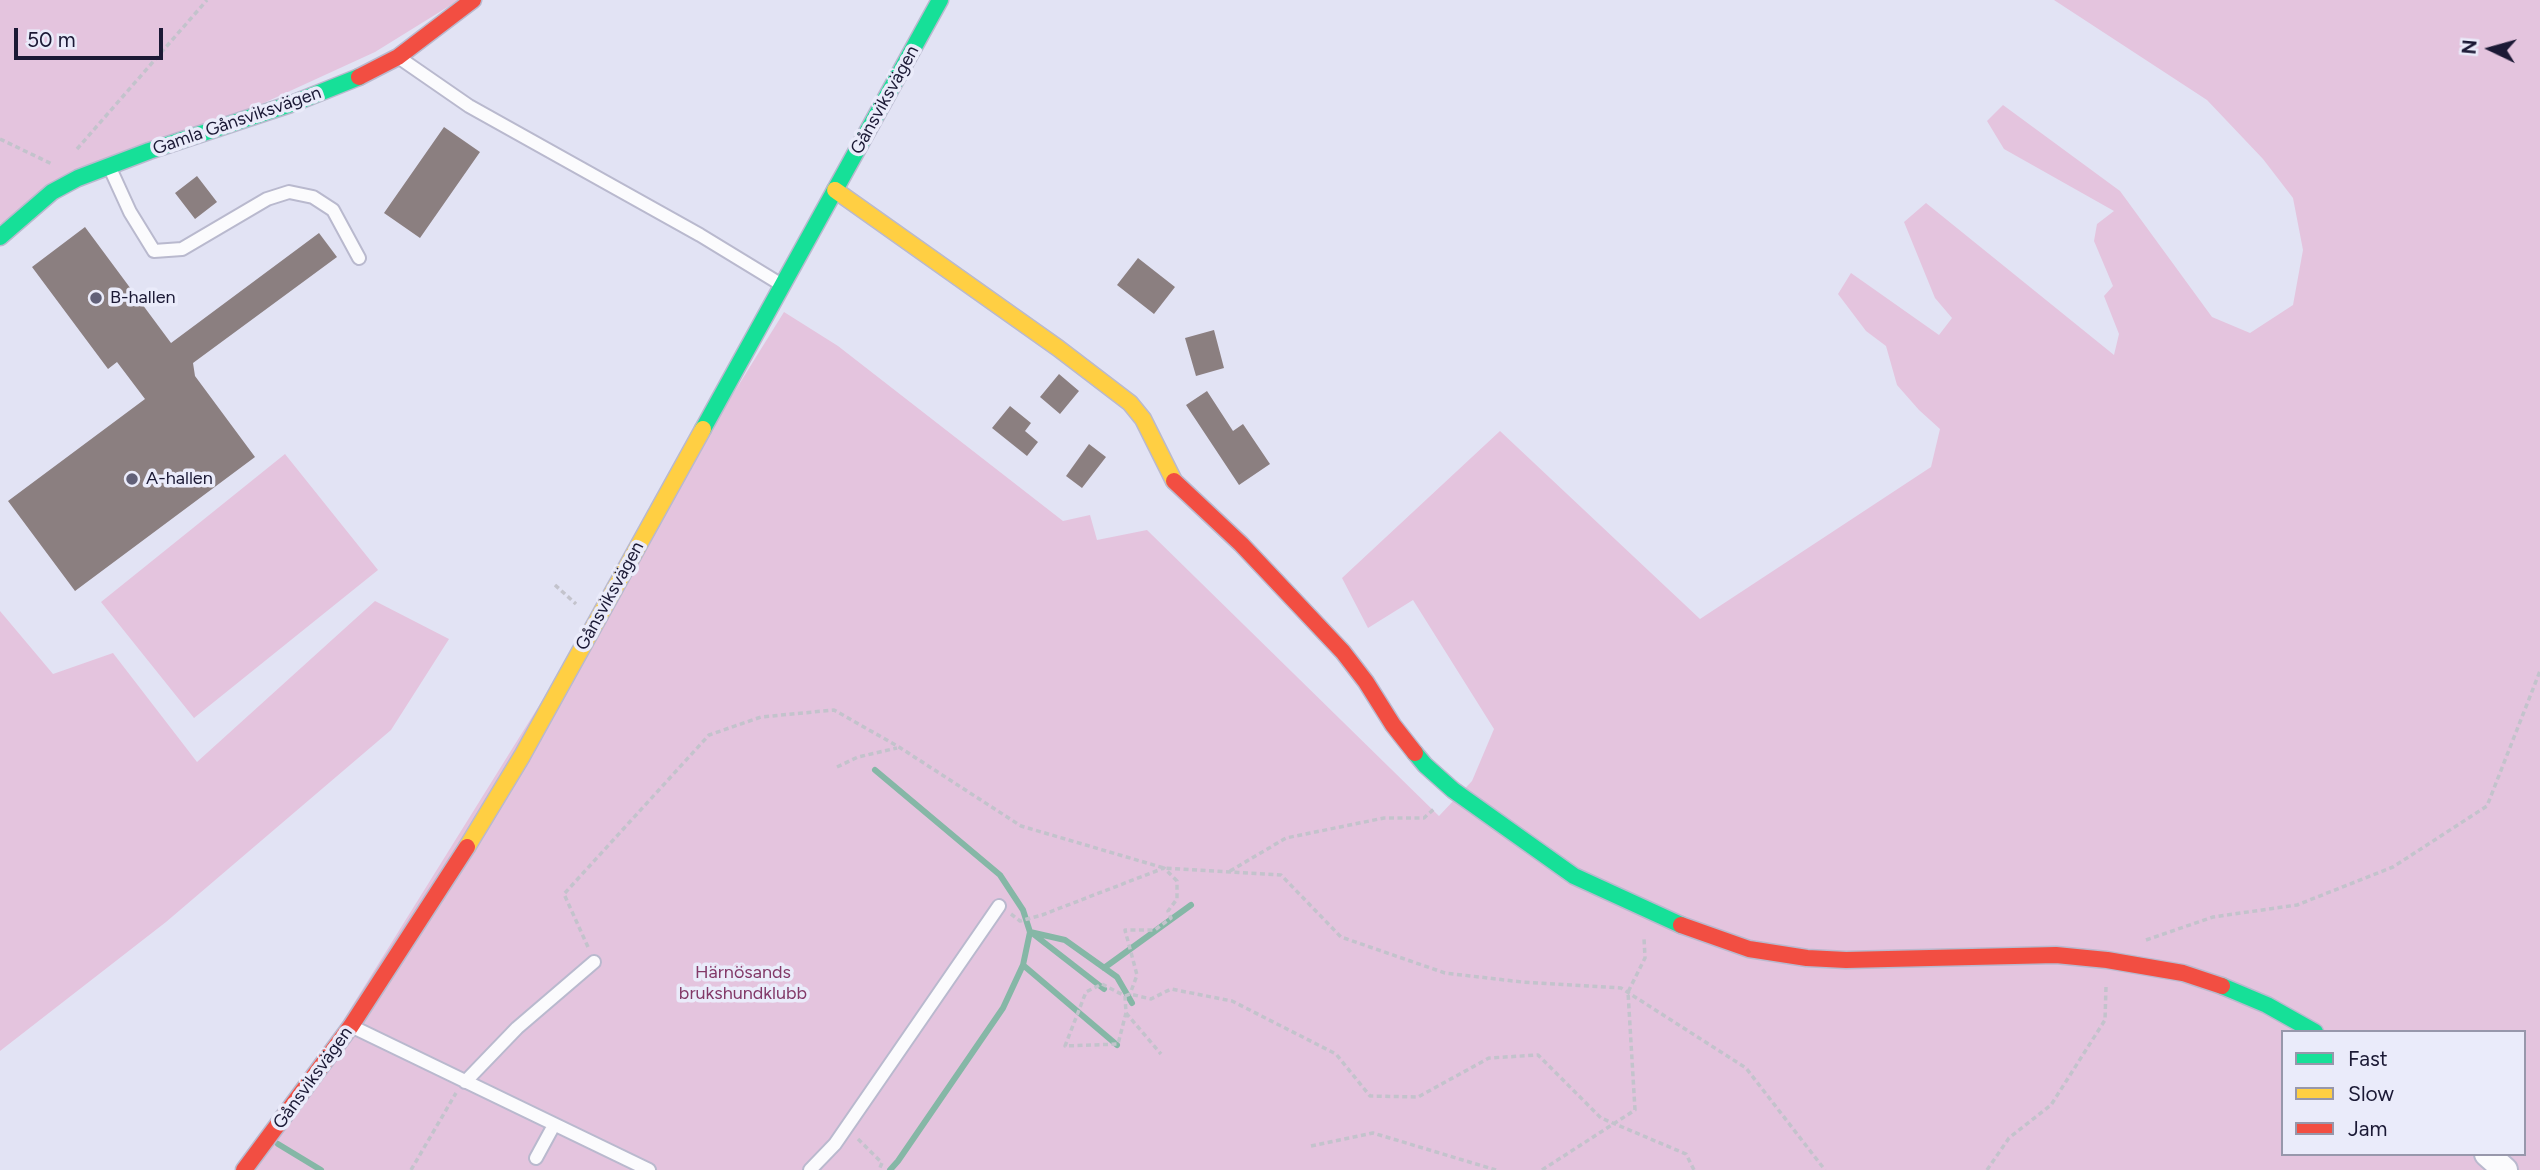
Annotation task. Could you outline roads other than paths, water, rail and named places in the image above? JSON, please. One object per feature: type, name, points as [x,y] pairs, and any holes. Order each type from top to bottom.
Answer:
[{"type":"street","name":"Gamla Gånsviksvägen","points":[[0,237],[52,192],[78,178],[294,103],[362,76],[398,57],[473,0]]},
{"type":"street","name":"Gånsviksvägen","points":[[244,1170],[351,1026],[447,880],[522,756],[940,0]]},
{"type":"street","points":[[835,190],[1058,348],[1130,403],[1143,419],[1169,474],[1180,488],[1241,544],[1343,652],[1417,755],[1453,790],[1574,876],[1702,934],[1749,948],[1807,958],[1846,960],[2056,955],[2107,960],[2183,973],[2230,989],[2267,1005],[2311,1030]]},
{"type":"street","points":[[2489,1156],[2505,1170]]},
{"type":"lane","points":[[398,57],[469,106],[700,235],[782,285]]},
{"type":"lane","points":[[109,166],[130,212],[154,251],[182,249],[267,199],[289,192],[313,197],[333,210],[359,258]]},
{"type":"lane","points":[[810,1170],[835,1144],[999,906]]},
{"type":"lane","points":[[465,1082],[517,1028],[594,962]]},
{"type":"lane","points":[[351,1026],[649,1170]]},
{"type":"lane","points":[[536,1158],[554,1125]]},
{"type":"waterway","points":[[875,770],[1000,875],[1023,910],[1030,932],[1023,965],[1003,1008],[890,1170]]},
{"type":"waterway","points":[[1104,968],[1191,905]]},
{"type":"waterway","points":[[1030,932],[1065,940],[1117,977],[1132,1003]]},
{"type":"waterway","points":[[1032,933],[1104,989]]},
{"type":"waterway","points":[[1023,965],[1117,1045]]},
{"type":"waterway","points":[[278,1144],[321,1170]]},
{"type":"place","name":"B-hallen","points":[[96,298]]},
{"type":"place","name":"A-hallen","points":[[132,479]]},
{"type":"park label","name":"Härnösands brukshundklubb","points":[[743,983]]}]
